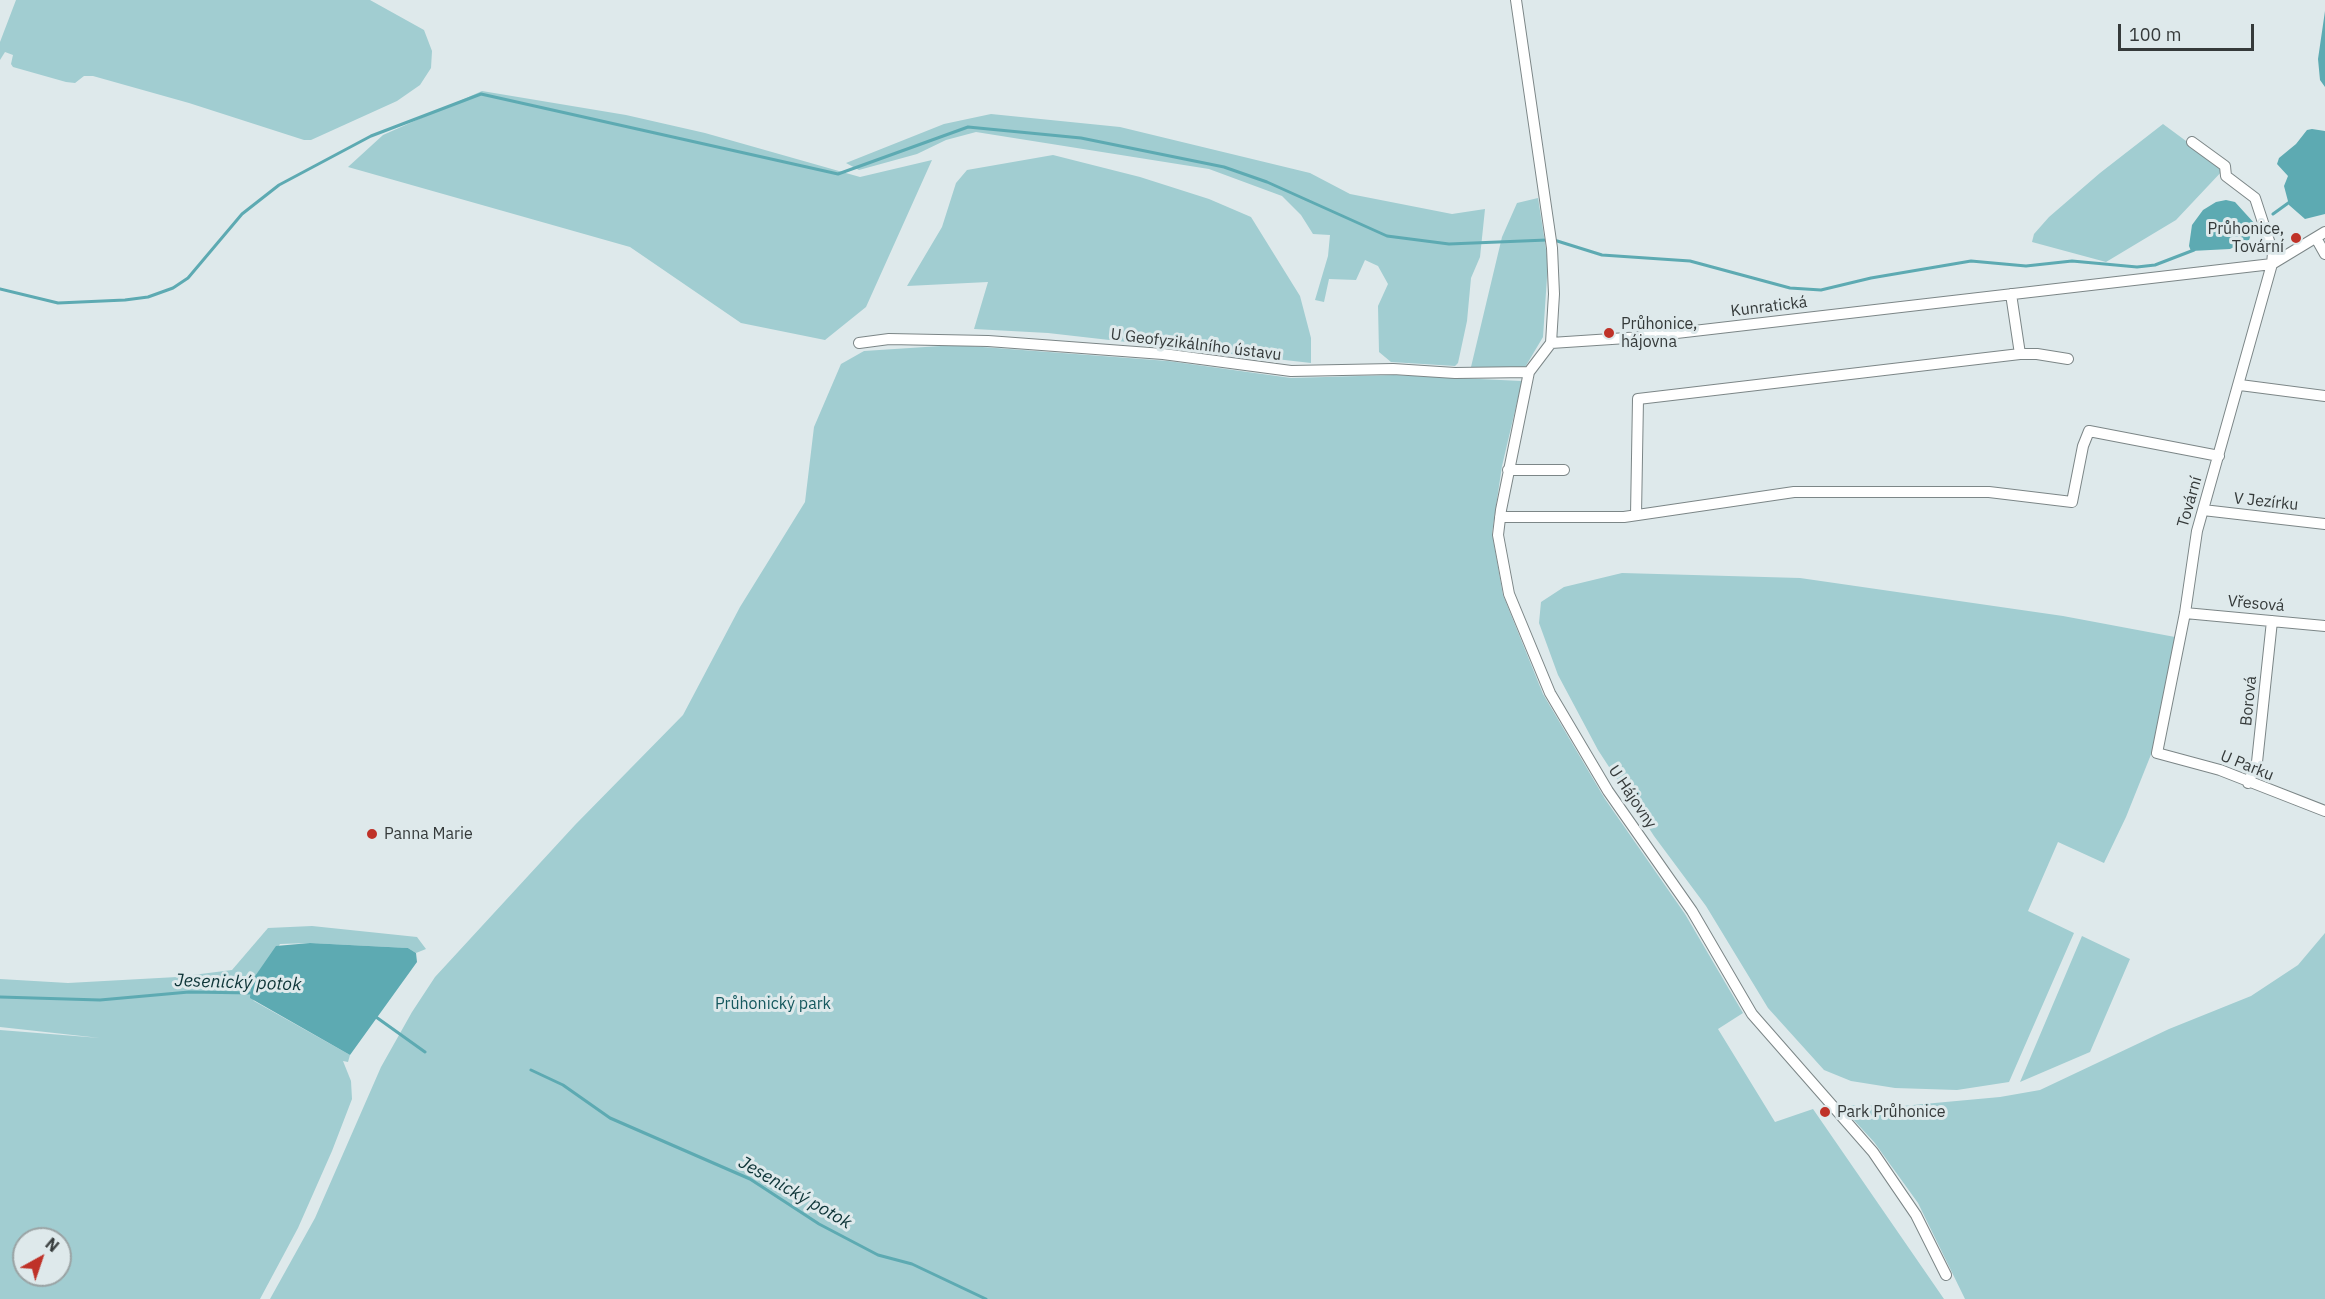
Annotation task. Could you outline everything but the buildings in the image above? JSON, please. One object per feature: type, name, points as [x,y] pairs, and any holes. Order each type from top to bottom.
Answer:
[{"type":"street","points":[[1516,0],[1552,248],[1554,294],[1551,343]]},
{"type":"street","points":[[2192,142],[2224,166],[2226,176],[2255,198],[2273,253],[2272,264]]},
{"type":"street","points":[[2321,235],[2325,254]]},
{"type":"street","name":"Kunratická","points":[[1551,343],[1598,342],[2272,264],[2321,235]]},
{"type":"street","name":"Tovární","points":[[2157,753],[2185,613],[2189,570],[2203,510],[2240,385],[2268,270],[2272,264]]},
{"type":"street","points":[[2011,294],[2020,354]]},
{"type":"street","name":"U Geofyzikálního ústavu","points":[[859,343],[889,339],[1000,342],[1163,354],[1291,371],[1393,369],[1455,373],[1517,374],[1529,372]]},
{"type":"street","name":"U Hájovny","points":[[1551,343],[1529,372],[1508,470],[1498,535],[1509,594],[1550,693],[1608,791],[1692,911],[1752,1014],[1873,1152],[1916,1215],[1946,1275]]},
{"type":"street","points":[[1636,515],[1638,399],[2020,354],[2068,359]]},
{"type":"street","points":[[2240,385],[2325,396]]},
{"type":"street","points":[[1500,517],[1636,515],[1794,492],[1989,492],[2072,502],[2083,446],[2089,431],[2219,456]]},
{"type":"street","points":[[1508,470],[1564,470]]},
{"type":"street","name":"V Jezírku","points":[[2203,510],[2325,524]]},
{"type":"street","name":"Vřesová","points":[[2185,613],[2325,626]]},
{"type":"street","name":"Borová","points":[[2248,783],[2258,762],[2272,621]]},
{"type":"street","name":"U Parku","points":[[2157,753],[2220,770],[2248,783],[2325,811]]},
{"type":"green space","points":[[16,0],[370,0],[424,30],[432,51],[431,68],[420,85],[397,101],[311,140],[304,140],[189,103],[93,76],[84,76],[75,83],[66,82],[13,67],[11,64],[13,55],[5,52],[0,60],[0,42]]},
{"type":"green space","points":[[482,91],[626,115],[705,133],[860,177],[932,160],[866,307],[825,340],[741,323],[630,247],[348,167],[383,135]]},
{"type":"green space","points":[[991,114],[1120,127],[1310,173],[1350,194],[1452,214],[1485,209],[1480,257],[1471,278],[1467,321],[1458,363],[1455,366],[1391,362],[1379,352],[1378,306],[1388,284],[1378,266],[1365,260],[1356,280],[1329,279],[1324,302],[1315,300],[1328,256],[1330,235],[1313,234],[1301,215],[1282,196],[1209,169],[976,132],[946,140],[917,154],[859,170],[846,163],[944,124]]},
{"type":"green space","points":[[2163,124],[2224,169],[2176,220],[2106,262],[2032,242],[2034,234],[2049,217],[2100,173]]},
{"type":"green space","points":[[1053,155],[1140,177],[1209,199],[1251,217],[1300,296],[1311,338],[1311,363],[1048,333],[974,329],[988,282],[907,286],[942,227],[956,183],[967,170]]},
{"type":"green space","points":[[1538,198],[1548,262],[1543,337],[1524,369],[1471,367],[1502,237],[1517,203]]},
{"type":"green space","name":"Průhonický park","points":[[956,345],[1168,361],[1291,378],[1394,375],[1522,381],[1502,466],[1492,533],[1503,595],[1543,694],[1605,799],[1685,914],[1743,1013],[1718,1029],[1775,1122],[1813,1109],[1944,1299],[270,1299],[315,1218],[381,1067],[435,977],[575,825],[683,715],[740,607],[805,502],[814,427],[841,364],[864,351]]},
{"type":"green space","points":[[1622,573],[1800,578],[2063,616],[2175,637],[2152,752],[2126,817],[2104,863],[2058,842],[2028,911],[2074,933],[2009,1082],[1957,1090],[1895,1088],[1851,1081],[1824,1070],[1768,1008],[1706,906],[1654,836],[1598,750],[1558,675],[1539,623],[1541,602],[1564,587]]},
{"type":"green space","points":[[312,926],[417,937],[426,949],[416,953],[408,948],[310,943],[280,944],[249,993],[254,1001],[350,1055],[348,1062],[343,1061],[351,1081],[352,1099],[298,1228],[260,1299],[0,1299],[0,1030],[100,1038],[0,1027],[0,979],[68,983],[177,977],[232,970],[268,928]]},
{"type":"green space","points":[[2325,933],[2325,1299],[1965,1299],[1918,1203],[1874,1142],[1840,1105],[1902,1106],[2000,1097],[2040,1090],[2169,1029],[2251,996],[2298,965]]},
{"type":"green space","points":[[2082,936],[2130,959],[2090,1052],[2020,1082]]},
{"type":"shaded area","points":[[2325,11],[2325,87],[2320,80],[2318,59]]},
{"type":"shaded area","points":[[2307,130],[2325,131],[2325,214],[2305,219],[2289,205],[2284,186],[2288,176],[2277,164],[2279,158],[2296,144]]},
{"type":"shaded area","points":[[2226,200],[2235,202],[2255,224],[2249,240],[2230,249],[2191,251],[2189,246],[2192,225],[2203,210],[2216,202]]},
{"type":"shaded area","points":[[310,943],[408,948],[416,953],[417,962],[350,1055],[250,998],[251,982],[276,946]]},
{"type":"waterway","points":[[0,289],[58,303],[125,300],[148,297],[173,288],[188,278],[242,214],[279,185],[371,136],[481,94],[838,174],[968,127],[1081,138],[1224,167],[1267,182],[1387,236],[1449,244],[1547,240]]},
{"type":"waterway","points":[[2273,214],[2291,201]]},
{"type":"waterway","points":[[1554,240],[1602,255],[1690,261],[1790,288],[1821,290],[1871,278],[1971,261],[2026,266],[2072,261],[2137,267],[2155,265],[2194,250]]},
{"type":"waterway","name":"Jesenický potok","points":[[0,997],[100,1000],[189,992],[253,993]]},
{"type":"waterway","name":"Jesenický potok","points":[[376,1017],[425,1052]]},
{"type":"waterway","name":"Jesenický potok","points":[[531,1070],[563,1085],[610,1118],[750,1179],[819,1224],[878,1255],[912,1264],[986,1299]]},
{"type":"place","name":"Průhonice, Tovární","points":[[2296,238]]},
{"type":"place","name":"Průhonice, hájovna","points":[[1609,333]]},
{"type":"place","name":"Panna Marie","points":[[372,834]]},
{"type":"place","name":"Park Průhonice","points":[[1825,1112]]}]
